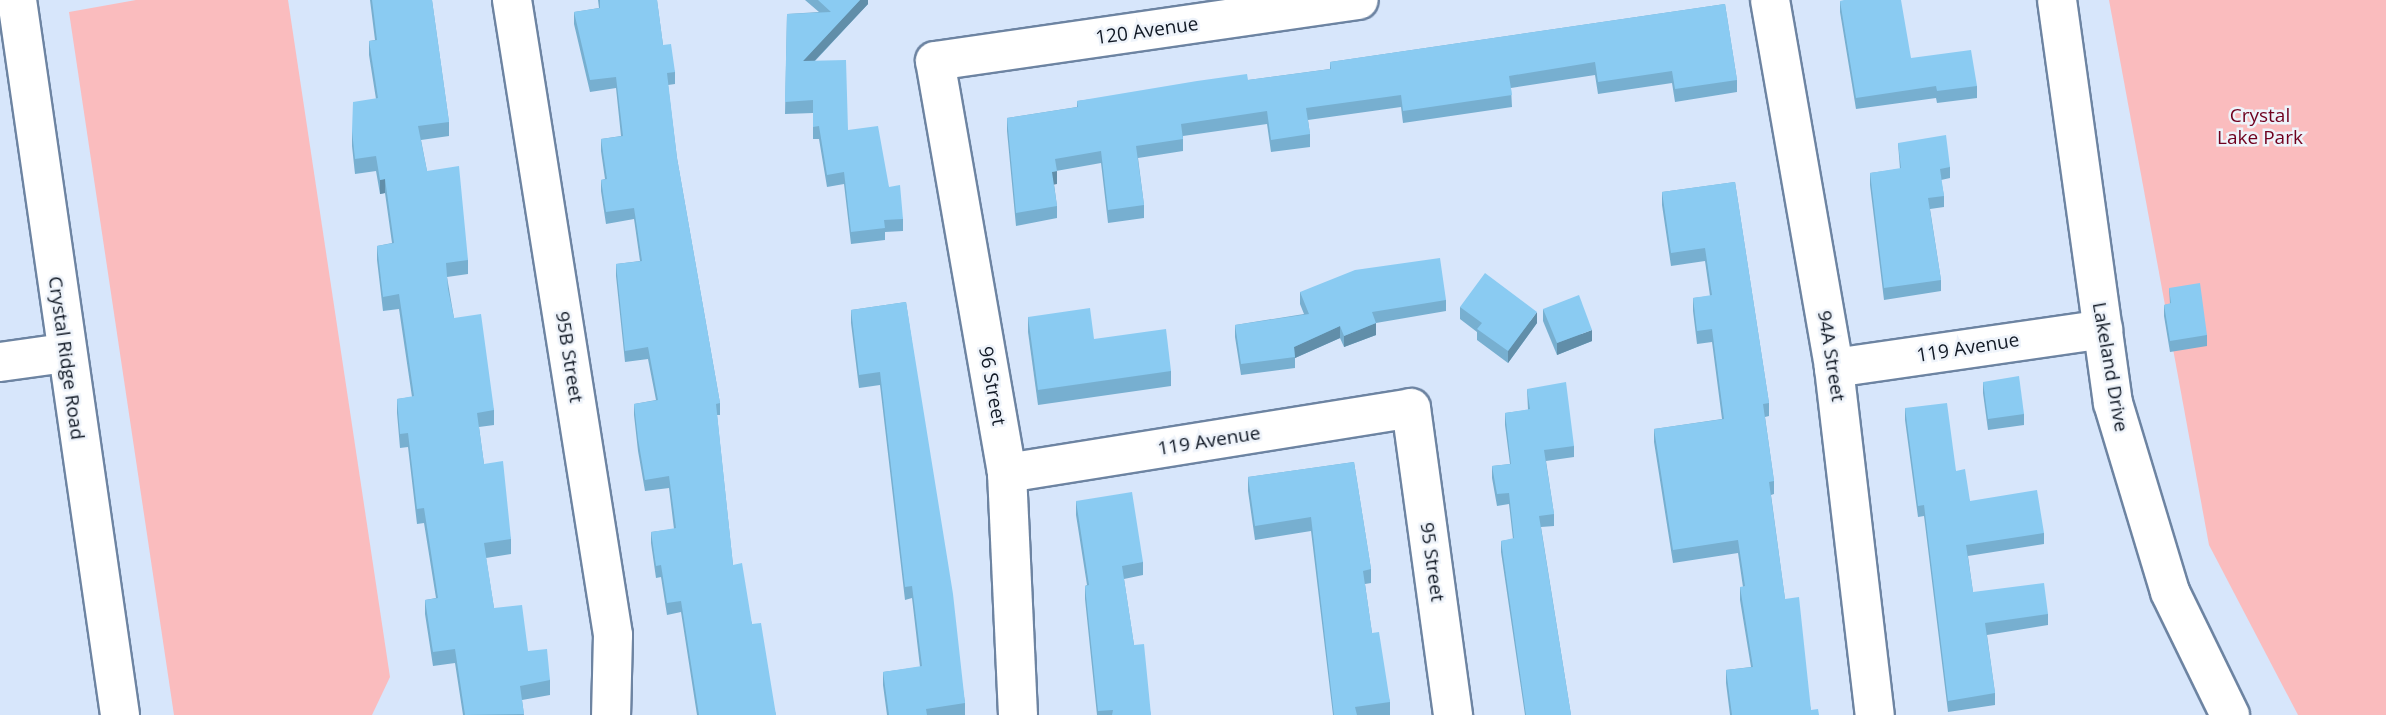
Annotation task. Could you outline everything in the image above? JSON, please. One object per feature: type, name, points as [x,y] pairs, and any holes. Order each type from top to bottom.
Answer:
[{"type":"street","name":"Crystal Ridge Road","points":[[17,0],[65,353],[120,715]]},
{"type":"street","name":"95B Street","points":[[512,0],[613,635],[611,715]]},
{"type":"street","name":"120 Avenue","points":[[935,61],[1355,0]]},
{"type":"street","name":"94A Street","points":[[1770,0],[1834,368],[1875,715]]},
{"type":"street","name":"Lakeland Drive","points":[[2057,0],[2113,403],[2147,527],[2188,634],[2230,715]]},
{"type":"street","name":"96 Street","points":[[935,61],[1007,473],[1018,715]]},
{"type":"street","name":"119 Avenue","points":[[1834,368],[2103,329]]},
{"type":"street","points":[[0,362],[65,353]]},
{"type":"street","name":"119 Avenue","points":[[1007,473],[1411,408]]},
{"type":"street","name":"95 Street","points":[[1411,408],[1453,715]]},
{"type":"green space","points":[[136,0],[288,0],[390,677],[372,715],[174,715],[69,12]]},
{"type":"green space","name":"Crystal Lake Park","points":[[2109,0],[2386,0],[2386,715],[2298,715],[2209,545]]},
{"type":"building","points":[[372,0],[432,0],[449,122],[418,126],[427,171],[459,166],[468,260],[446,263],[448,289],[454,318],[481,314],[494,410],[477,413],[484,464],[503,461],[511,539],[484,543],[494,608],[522,605],[528,651],[547,649],[550,680],[520,686],[524,714],[465,715],[455,649],[433,652],[425,600],[438,598],[424,508],[417,509],[408,433],[400,434],[397,399],[414,396],[399,294],[383,297],[377,246],[394,243],[385,179],[380,180],[376,156],[355,159],[352,131],[353,102],[378,98],[369,41],[377,40]]},
{"type":"building","points":[[600,0],[657,0],[663,45],[671,44],[675,72],[667,73],[677,158],[720,403],[716,404],[733,565],[742,563],[752,624],[761,623],[776,715],[699,715],[681,601],[667,603],[661,565],[656,566],[651,532],[676,528],[669,476],[645,480],[634,404],[658,400],[648,347],[625,351],[616,264],[642,261],[634,208],[606,212],[601,180],[607,179],[601,139],[623,136],[616,77],[590,80],[574,12],[600,8]]},
{"type":"building","points":[[818,0],[860,0],[803,61],[846,60],[848,130],[878,126],[889,187],[900,185],[903,219],[884,220],[885,228],[851,232],[844,172],[827,175],[819,126],[813,127],[813,100],[785,102],[787,14],[831,12]]},
{"type":"building","points":[[1901,0],[1911,58],[1971,50],[1977,86],[1937,91],[1936,86],[1856,98],[1840,1]]},
{"type":"building","points":[[1725,4],[1737,80],[1675,89],[1672,71],[1598,82],[1595,62],[1509,76],[1512,95],[1403,111],[1401,95],[1306,108],[1310,134],[1271,140],[1267,111],[1181,124],[1183,139],[1136,146],[1144,205],[1108,210],[1101,151],[1055,159],[1057,171],[1052,172],[1057,206],[1016,213],[1007,118],[1078,107],[1077,101],[1197,81],[1247,74],[1248,80],[1331,69],[1330,62]]},
{"type":"building","points":[[1946,135],[1950,167],[1940,169],[1944,196],[1928,198],[1941,280],[1884,288],[1870,173],[1901,168],[1898,143]]},
{"type":"building","points":[[1735,182],[1769,403],[1763,404],[1774,481],[1769,482],[1785,599],[1799,597],[1811,710],[1818,709],[1819,715],[1732,715],[1726,670],[1753,667],[1740,587],[1745,586],[1738,540],[1673,550],[1654,429],[1724,419],[1712,329],[1697,331],[1693,298],[1712,295],[1705,248],[1671,253],[1662,192]]},
{"type":"building","points":[[1440,258],[1446,300],[1372,312],[1376,323],[1344,336],[1340,326],[1294,347],[1295,357],[1241,364],[1235,325],[1309,314],[1300,292],[1355,270]]},
{"type":"building","points":[[1485,273],[1537,312],[1508,351],[1477,329],[1482,323],[1460,307]]},
{"type":"building","points":[[2200,283],[2207,335],[2170,341],[2164,305],[2171,303],[2169,288]]},
{"type":"building","points":[[1579,295],[1592,330],[1557,343],[1543,309]]},
{"type":"building","points":[[906,302],[953,594],[965,703],[926,709],[927,715],[889,715],[883,672],[922,666],[912,586],[905,587],[880,372],[859,375],[851,310]]},
{"type":"building","points":[[1090,308],[1094,339],[1166,329],[1171,371],[1038,390],[1028,317]]},
{"type":"building","points":[[2019,376],[2024,414],[1988,419],[1983,382]]},
{"type":"building","points":[[1566,382],[1574,446],[1544,450],[1554,514],[1539,516],[1571,715],[1526,715],[1501,541],[1514,538],[1509,493],[1497,494],[1492,466],[1511,464],[1505,413],[1530,409],[1527,389]]},
{"type":"building","points":[[1947,403],[1956,471],[1965,469],[1970,501],[2037,490],[2044,533],[1966,545],[1973,592],[2044,583],[2048,614],[1985,623],[1995,693],[1948,701],[1924,505],[1918,506],[1905,408]]},
{"type":"building","points":[[1354,462],[1371,569],[1363,571],[1372,633],[1379,632],[1390,702],[1355,707],[1357,715],[1334,715],[1311,517],[1255,526],[1248,477]]},
{"type":"building","points":[[1132,492],[1143,562],[1122,566],[1134,645],[1144,644],[1151,715],[1112,715],[1113,710],[1098,711],[1085,586],[1089,585],[1076,501]]}]
